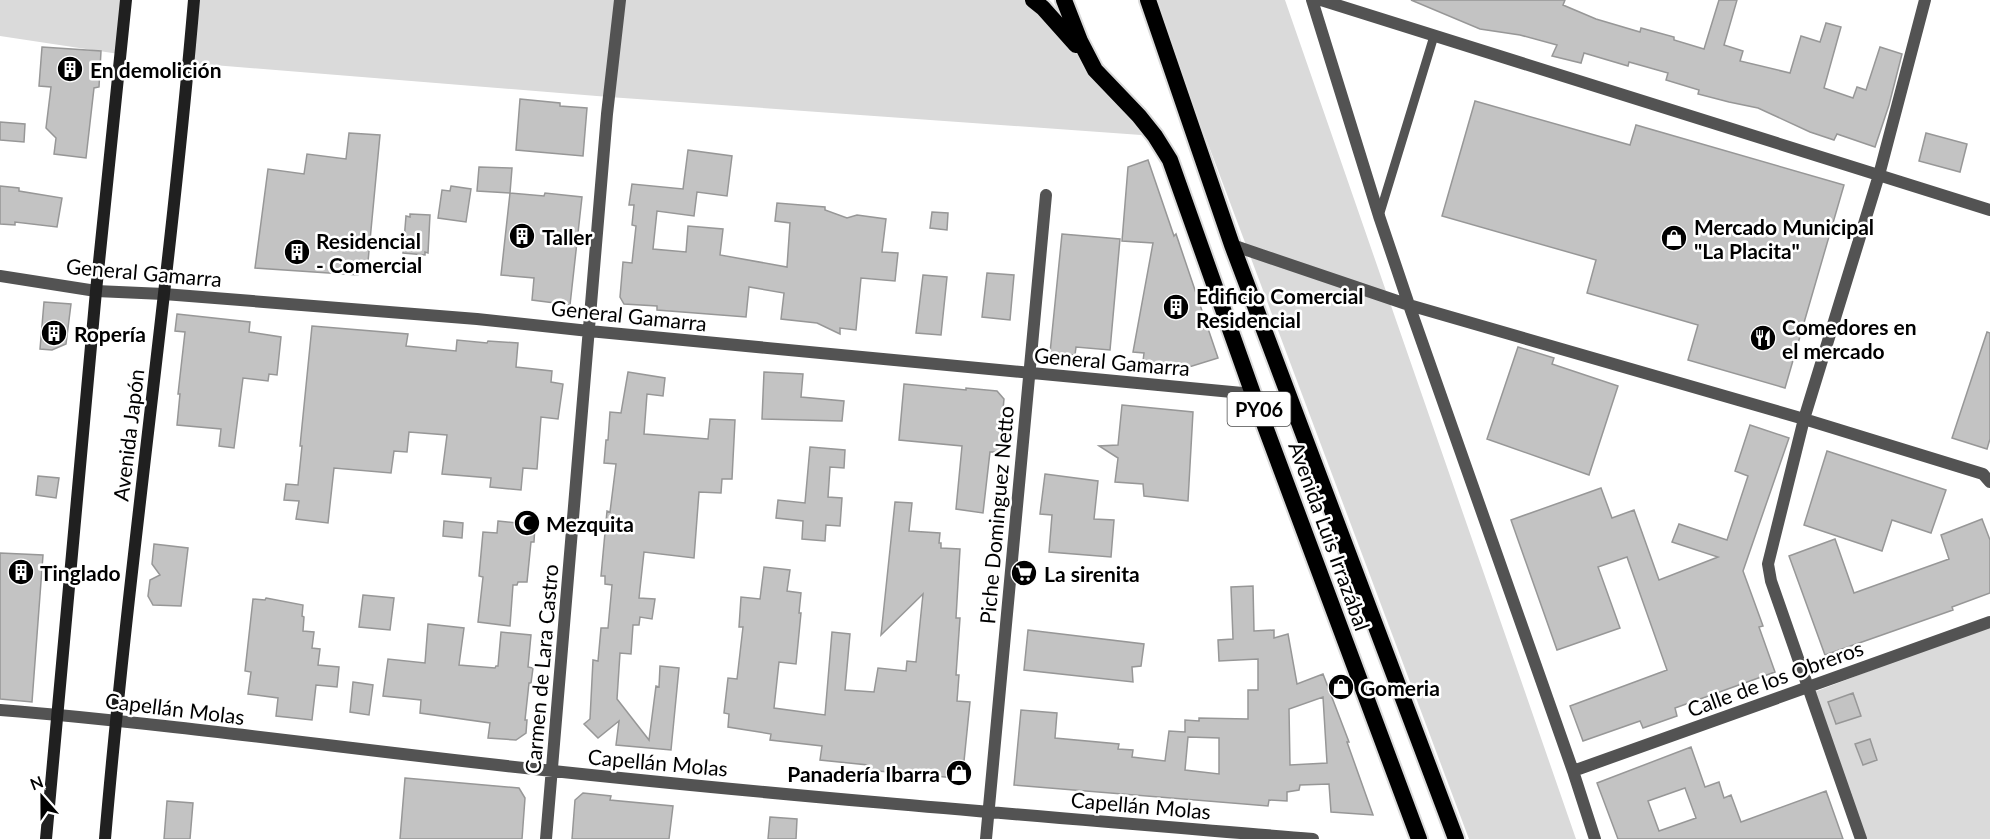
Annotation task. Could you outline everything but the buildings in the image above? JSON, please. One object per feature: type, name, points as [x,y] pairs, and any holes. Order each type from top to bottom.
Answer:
[{"type":"highway","points":[[1033,0],[1064,31],[1095,69]]},
{"type":"highway","name":"Avenida Luis Irrazábal","points":[[1064,0],[1095,69],[1139,116],[1170,160],[1253,394],[1419,839]]},
{"type":"highway","name":"Avenida Luis Irrazábal","points":[[1148,0],[1232,245],[1456,839]]},
{"type":"main road","name":"Avenida Japón","points":[[46,839],[96,291],[126,0]]},
{"type":"main road","name":"Avenida Japón","points":[[105,839],[115,720],[164,294],[194,0]]},
{"type":"street","name":"Carmen de Lara Castro","points":[[546,839],[608,114],[620,0]]},
{"type":"street","points":[[1312,0],[1379,216],[1595,839]]},
{"type":"street","points":[[1321,0],[1990,210]]},
{"type":"street","points":[[1861,839],[1771,581],[1768,564],[1804,419],[1879,175],[1926,0]]},
{"type":"street","name":"Piche Dominguez Netto","points":[[986,839],[1046,195]]},
{"type":"street","points":[[1232,245],[1409,304],[1804,419],[1983,474],[1990,482]]},
{"type":"street","name":"General Gamarra","points":[[0,276],[96,291],[164,294],[465,318],[1253,394]]},
{"type":"street","name":"Calle de los Obreros","points":[[1573,771],[1990,622]]},
{"type":"street","name":"Capellán Molas","points":[[0,710],[115,720],[553,771],[989,812],[1313,839]]},
{"type":"lane","points":[[1379,216],[1434,36]]},
{"type":"shaded area","points":[[0,0],[126,0],[119,54],[0,36]]},
{"type":"shaded area","points":[[194,0],[1033,0],[1155,136],[609,97],[189,63]]},
{"type":"shaded area","points":[[1154,0],[1285,0],[1576,839],[1469,839]]},
{"type":"shaded area","points":[[1990,625],[1990,839],[1858,839],[1809,694]]},
{"type":"place","name":"En demolición","points":[[70,69]]},
{"type":"place","name":"Taller","points":[[522,236]]},
{"type":"place","name":"Mercado Municipal \"La Placita\"","points":[[1674,238]]},
{"type":"place","name":"Residencial - Comercial","points":[[297,252]]},
{"type":"place","name":"Edificio Comercial Residencial","points":[[1176,307]]},
{"type":"place","name":"Ropería","points":[[54,333]]},
{"type":"place","name":"Comedores en el mercado","points":[[1763,338]]},
{"type":"place","name":"Mezquita","points":[[527,523]]},
{"type":"place","name":"Tinglado","points":[[21,572]]},
{"type":"place","name":"La sirenita","points":[[1024,573]]},
{"type":"place","name":"Gomeria","points":[[1341,687]]},
{"type":"place","name":"Panadería Ibarra","points":[[959,773]]}]
